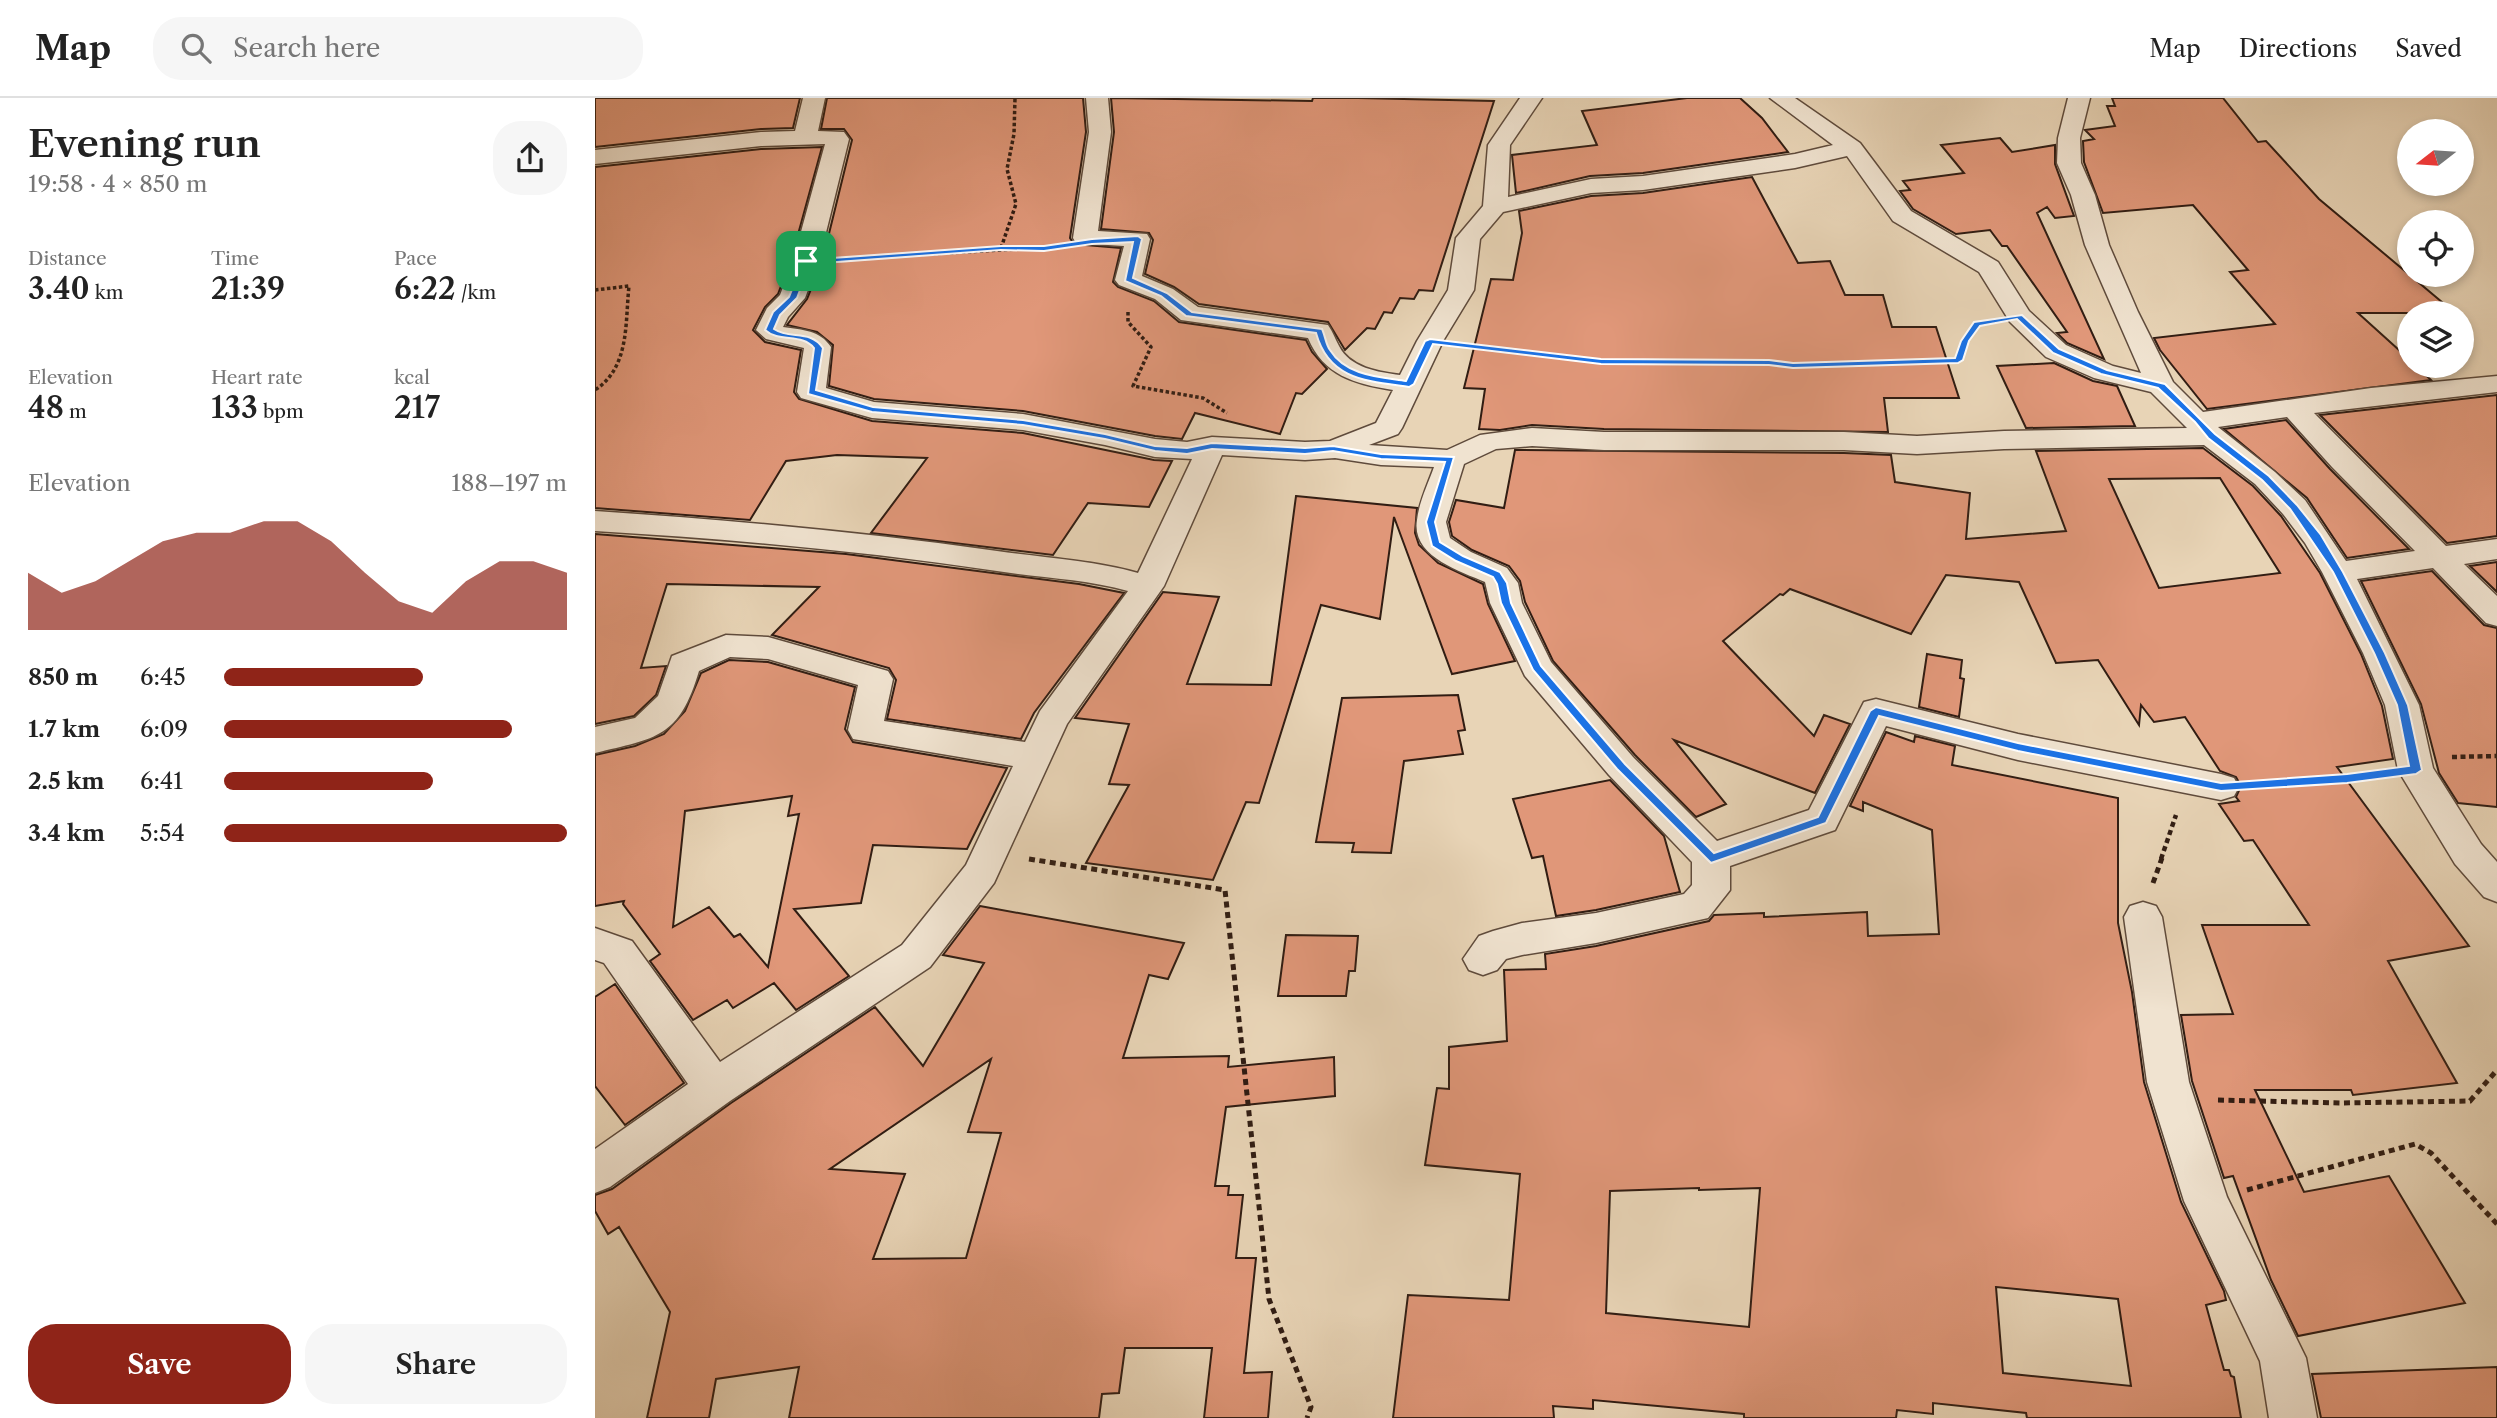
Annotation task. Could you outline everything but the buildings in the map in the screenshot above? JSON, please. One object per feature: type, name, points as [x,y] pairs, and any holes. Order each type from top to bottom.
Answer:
[{"type":"street","points":[[805,137],[814,98]]},
{"type":"street","points":[[1097,98],[1100,132],[1085,238],[1138,239],[1128,279],[1164,295],[1189,314],[1319,331],[1325,351],[1343,369],[1368,378],[1409,384]]},
{"type":"street","points":[[1495,207],[1499,145],[1531,98]]},
{"type":"street","points":[[1781,98],[1852,148],[1902,216],[1989,267],[2019,316],[2056,351],[2104,372],[2161,386]]},
{"type":"street","points":[[2079,98],[2069,138],[2069,163],[2083,195],[2097,245],[2120,301],[2161,386],[2205,428],[2265,478],[2294,507],[2317,538],[2338,572],[2402,705],[2416,770],[2469,854],[2497,887]]},
{"type":"street","points":[[595,157],[761,139],[836,137],[839,144],[819,205],[806,261],[792,298],[776,314],[769,330],[777,335],[805,337],[814,341],[818,348],[811,392],[872,410],[1023,422],[1105,436],[1155,449],[1187,451],[1212,446],[1305,451],[1333,449],[1381,456],[1451,459],[1490,441],[1532,437],[1604,441],[1844,441],[1917,444],[2004,440],[2205,428],[2294,407],[2497,384]]},
{"type":"street","points":[[1333,449],[1388,428],[1430,341],[1461,290],[1468,238],[1495,207],[1591,186],[1643,183],[1755,167],[1852,148]]},
{"type":"street","points":[[2294,407],[2331,452],[2443,558],[2497,615]]},
{"type":"street","points":[[595,1174],[715,1088],[916,956],[981,873],[1052,720],[1147,586],[1212,446]]},
{"type":"street","points":[[1451,459],[1430,522],[1436,543],[1460,559],[1496,575],[1502,583],[1506,603],[1537,668],[1621,766],[1711,858],[1711,890],[1695,907],[1596,928],[1522,939],[1493,947],[1483,959]]},
{"type":"street","points":[[595,521],[764,532],[907,548],[1051,569],[1099,572],[1147,586]]},
{"type":"street","points":[[2338,572],[2497,549]]},
{"type":"street","points":[[595,740],[646,728],[673,701],[684,664],[726,646],[768,648],[876,679],[865,730],[1034,756]]},
{"type":"street","points":[[1711,858],[1822,820],[1876,711],[2018,747],[2221,787]]},
{"type":"street","points":[[2143,917],[2168,1082],[2206,1200],[2283,1358],[2293,1418]]},
{"type":"street","points":[[595,944],[618,952],[715,1088]]},
{"type":"path","points":[[1001,248],[1016,204],[1007,169],[1014,134],[1015,98]]},
{"type":"path","points":[[806,261],[1056,247]]},
{"type":"path","points":[[1128,279],[1128,322],[1151,347],[1133,386],[1203,398],[1236,419]]},
{"type":"path","points":[[595,290],[629,286],[622,360],[603,387],[595,390]]},
{"type":"path","points":[[1430,341],[1601,361],[1769,363],[1793,366],[1958,360],[1965,341],[1977,324],[2019,316]]},
{"type":"path","points":[[2143,917],[2176,814],[2221,787],[2347,779],[2416,770],[2435,757],[2497,756]]},
{"type":"path","points":[[990,853],[1224,890],[1269,1299],[1311,1407],[1307,1418]]},
{"type":"path","points":[[2168,1082],[2212,1100],[2340,1103],[2470,1101],[2497,1070]]},
{"type":"path","points":[[2206,1200],[2415,1144],[2431,1153],[2497,1224]]},
{"type":"route","points":[[1138,239],[1128,279],[1164,295],[1189,314],[1319,331],[1325,351],[1343,369],[1368,378],[1409,384],[1430,341],[1601,361],[1769,363],[1793,366],[1958,360],[1965,341],[1977,324],[2019,316],[2056,351],[2104,372],[2161,386],[2199,421],[2211,436],[2265,478],[2294,507],[2338,572],[2379,653],[2402,705],[2416,770],[2347,779],[2221,787],[2018,747],[1876,711],[1822,820],[1711,858],[1621,766],[1537,668],[1506,603],[1502,583],[1496,575],[1460,559],[1436,543],[1430,522],[1451,459],[1381,456],[1333,449],[1305,451],[1212,446],[1187,451],[1155,449],[1105,436],[1023,422],[872,410],[811,392],[818,348],[814,341],[805,337],[777,335],[769,330],[776,314],[792,298],[806,261],[1001,248],[1044,249],[1092,241],[1138,239]]}]
